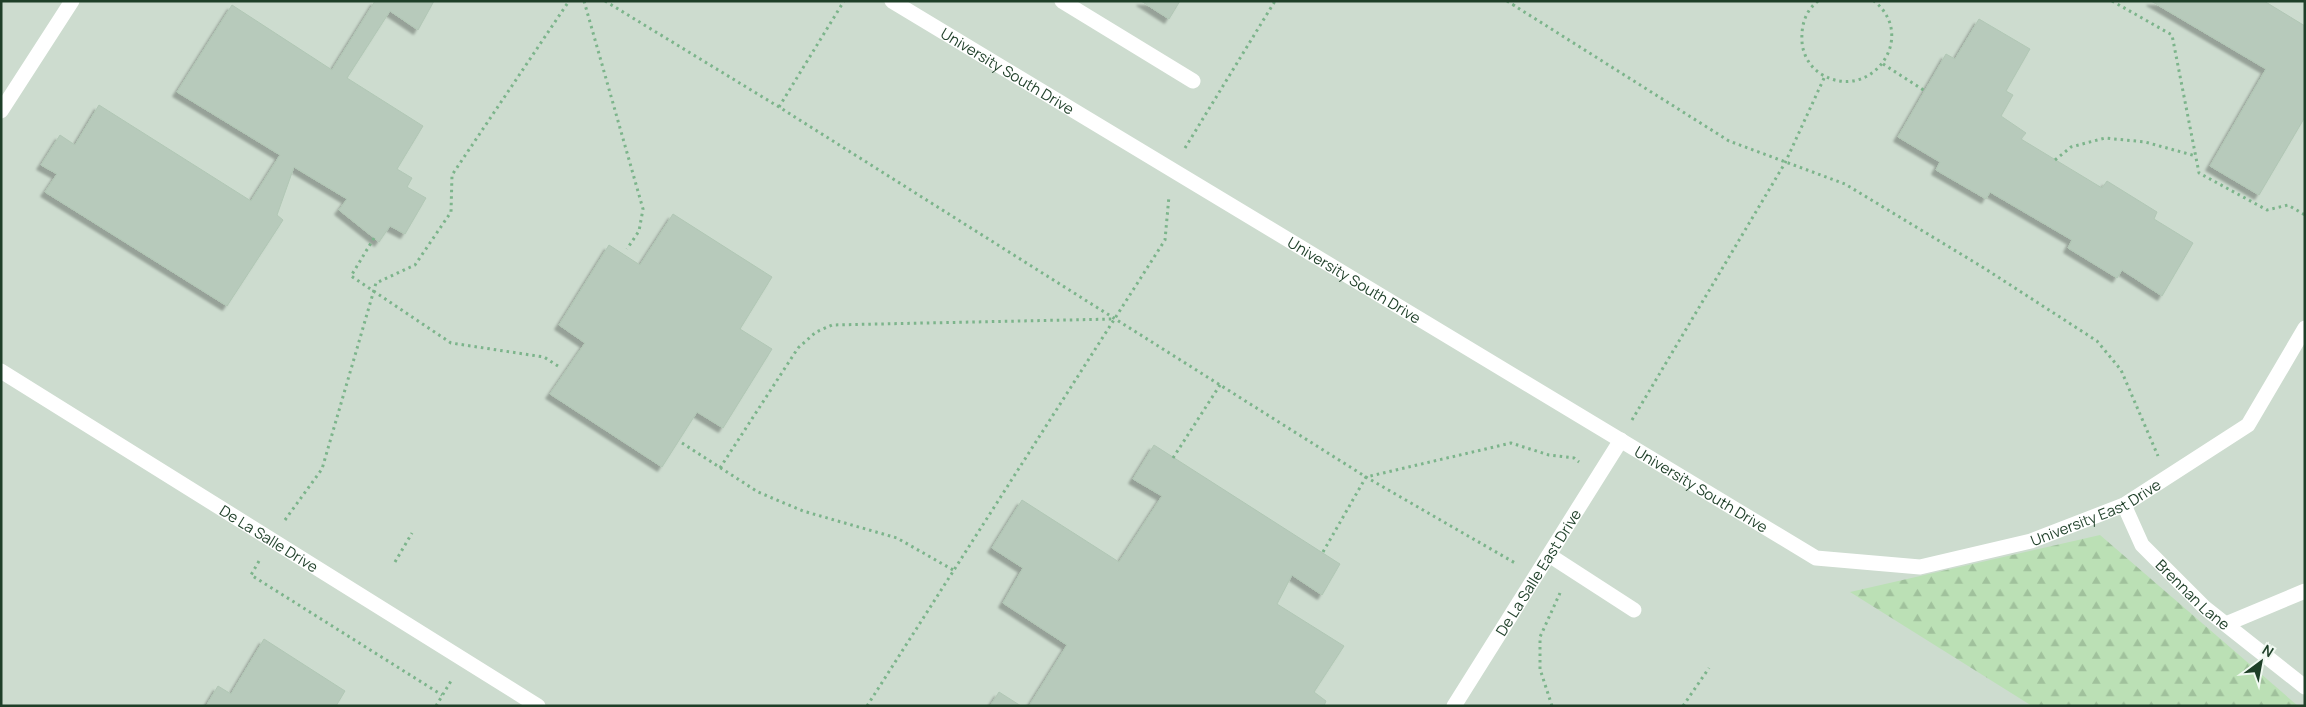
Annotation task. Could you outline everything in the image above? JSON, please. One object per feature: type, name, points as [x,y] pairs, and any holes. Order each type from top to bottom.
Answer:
[{"type":"street","points":[[1,112],[72,1]]},
{"type":"street","name":"University South Drive","points":[[892,1],[1816,558]]},
{"type":"street","points":[[1062,1],[1193,81]]},
{"type":"street","name":"University East Drive","points":[[1816,558],[1920,567],[2031,541],[2124,504],[2248,425],[2305,328]]},
{"type":"street","name":"De La Salle Drive","points":[[1,371],[538,706]]},
{"type":"street","name":"De La Salle East Drive","points":[[1454,706],[1620,440]]},
{"type":"street","name":"Brennan Lane","points":[[2124,504],[2142,545],[2205,608],[2305,687]]},
{"type":"street","points":[[1549,554],[1634,610]]},
{"type":"street","points":[[2226,624],[2305,591]]},
{"type":"path","points":[[442,695],[251,575],[271,539],[322,469],[376,283],[414,265],[451,212],[452,175],[569,1]]},
{"type":"path","points":[[584,1],[643,209],[639,230],[627,249]]},
{"type":"path","points":[[605,1],[779,106],[1366,477],[1536,575],[1561,594],[1540,637],[1540,669],[1552,706]]},
{"type":"path","points":[[779,106],[844,1]]},
{"type":"path","points":[[867,706],[1165,240],[1172,170],[1275,1]]},
{"type":"path","points":[[1507,1],[1729,141],[1845,184],[1984,268],[2097,341],[2121,370],[2167,477]]},
{"type":"path","points":[[1513,6],[1516,1]]},
{"type":"path","points":[[1818,1],[1805,16],[1801,31],[1802,46],[1807,60],[1817,71],[1825,76],[1844,82],[1858,80],[1872,74],[1882,64],[1890,50],[1892,35],[1889,20],[1880,6],[1874,1]]},
{"type":"path","points":[[2112,1],[2172,35],[2199,172],[2266,210],[2288,205],[2305,215]]},
{"type":"path","points":[[1882,64],[1925,91]]},
{"type":"path","points":[[1620,440],[1785,163],[1825,76]]},
{"type":"path","points":[[2055,160],[2071,147],[2105,138],[2145,142],[2196,156]]},
{"type":"path","points":[[374,238],[351,276],[374,292],[451,343],[544,357],[561,368]]},
{"type":"path","points":[[720,468],[798,348],[816,332],[832,325],[1114,319]]},
{"type":"path","points":[[1174,458],[1220,385]]},
{"type":"path","points":[[1322,552],[1366,477],[1511,443],[1549,455],[1574,458],[1599,474]]},
{"type":"path","points":[[682,444],[758,492],[803,511],[897,538],[954,571]]},
{"type":"path","points":[[395,562],[412,534]]},
{"type":"path","points":[[1684,706],[1709,668]]},
{"type":"shaded area","points":[[1,1],[2305,1],[2305,706],[1,706]]},
{"type":"green space","points":[[2100,535],[2298,706],[2032,706],[1850,592]]},
{"type":"building","points":[[375,1],[434,1],[418,30],[390,11],[347,78],[423,126],[397,169],[412,178],[407,187],[426,198],[405,234],[390,226],[379,242],[339,210],[347,199],[294,167],[277,215],[283,220],[227,306],[45,192],[57,174],[41,165],[60,135],[75,145],[99,105],[251,201],[280,155],[177,92],[232,5],[332,70]]},
{"type":"building","points":[[1141,1],[1180,1],[1169,19]]},
{"type":"building","points":[[2151,1],[2264,1],[2305,26],[2305,117],[2259,195],[2210,166],[2266,69]]},
{"type":"building","points":[[1979,19],[2030,49],[2006,91],[2013,95],[2001,116],[2026,133],[2021,139],[2102,188],[2107,181],[2157,212],[2154,219],[2193,243],[2162,296],[2122,270],[2117,278],[2068,248],[2072,240],[1990,192],[1986,199],[1936,170],[1940,162],[1898,137],[1946,54],[1955,59]]},
{"type":"building","points":[[673,214],[772,277],[740,329],[772,349],[723,428],[697,412],[662,467],[550,394],[585,343],[559,325],[609,245],[640,265]]},
{"type":"building","points":[[1154,445],[1340,564],[1322,595],[1292,575],[1277,604],[1344,646],[1314,692],[1326,701],[1324,706],[1029,706],[1067,645],[1003,603],[1023,568],[992,548],[1022,500],[1119,562],[1162,496],[1133,479]]},
{"type":"building","points":[[264,639],[345,691],[336,706],[206,706],[218,686],[231,694]]},
{"type":"building","points":[[999,692],[1021,706],[990,706]]}]
